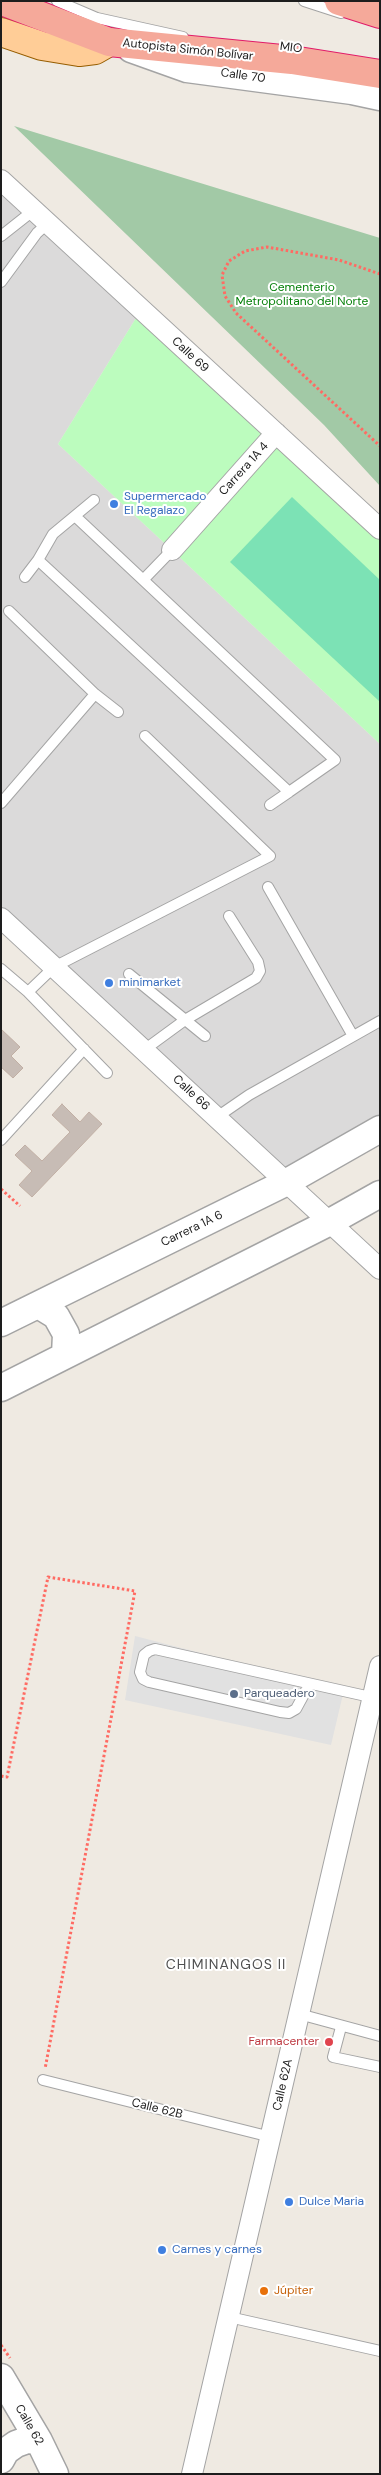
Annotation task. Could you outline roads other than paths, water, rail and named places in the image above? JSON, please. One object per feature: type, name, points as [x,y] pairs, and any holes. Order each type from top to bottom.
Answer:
[{"type":"highway","name":"Autopista Simón Bolívar","points":[[2,1],[109,42],[292,60],[380,74]]},
{"type":"highway","points":[[339,1],[380,14]]},
{"type":"main road","points":[[1,32],[42,46],[79,52],[95,50],[109,42]]},
{"type":"street","name":"Calle 70","points":[[109,42],[187,69],[352,91],[380,97]]},
{"type":"street","name":"Calle 69","points":[[1,180],[380,529]]},
{"type":"street","name":"Carrera 1A 4","points":[[172,550],[276,433]]},
{"type":"street","name":"Calle 66","points":[[1,918],[380,1269]]},
{"type":"street","name":"Carrera 1A 6","points":[[1,1323],[287,1182],[380,1129]]},
{"type":"street","points":[[1,1388],[330,1222],[380,1194]]},
{"type":"street","points":[[38,1305],[56,1316],[63,1328],[66,1334],[65,1355]]},
{"type":"street","name":"Calle 62A","points":[[192,2474],[299,2014],[377,1698],[380,1666]]},
{"type":"street","name":"Calle 62","points":[[1,2377],[39,2441],[55,2474]]},
{"type":"street","points":[[6,2474],[1,2462],[6,2451],[16,2444],[27,2440],[39,2441]]},
{"type":"lane","points":[[57,1],[97,18],[190,38]]},
{"type":"lane","points":[[304,1],[380,25]]},
{"type":"lane","points":[[1,236],[41,216]]},
{"type":"lane","points":[[1,282],[37,233],[41,216]]},
{"type":"lane","points":[[24,576],[38,560],[54,534],[94,500]]},
{"type":"lane","points":[[76,517],[335,760],[270,805]]},
{"type":"lane","points":[[144,579],[172,550]]},
{"type":"lane","points":[[38,560],[289,792]]},
{"type":"lane","points":[[9,611],[95,694],[118,712]]},
{"type":"lane","points":[[1,803],[95,694]]},
{"type":"lane","points":[[28,992],[54,967],[270,856],[146,736]]},
{"type":"lane","points":[[268,887],[353,1036]]},
{"type":"lane","points":[[144,1050],[185,1020],[256,978],[260,971],[258,962],[229,916]]},
{"type":"lane","points":[[1,969],[28,992],[107,1073]]},
{"type":"lane","points":[[129,974],[205,1036]]},
{"type":"lane","points":[[217,1117],[249,1095],[380,1021]]},
{"type":"lane","points":[[1,1140],[84,1049]]},
{"type":"lane","points":[[309,1685],[296,1709],[289,1713],[149,1682],[143,1678],[140,1672],[144,1655],[149,1650],[155,1649],[309,1685],[377,1698]]},
{"type":"lane","points":[[299,2014],[341,2027],[380,2036]]},
{"type":"lane","points":[[341,2027],[333,2057],[380,2067]]},
{"type":"lane","name":"Calle 62B","points":[[43,2080],[271,2136]]},
{"type":"lane","points":[[229,2316],[380,2351]]},
{"type":"place","name":"Supermercado El Regalazo","points":[[114,504]]},
{"type":"place","name":"minimarket","points":[[109,983]]},
{"type":"place","name":"Parqueadero","points":[[234,1694]]},
{"type":"place","name":"Farmacenter","points":[[329,2042]]},
{"type":"place","name":"Dulce Maria","points":[[289,2202]]},
{"type":"place","name":"Carnes y carnes","points":[[162,2250]]},
{"type":"place","name":"Júpiter","points":[[264,2291]]},
{"type":"district","name":"CHIMINANGOS II","points":[[226,1965]]},
{"type":"park label","name":"Cementerio Metropolitano del Norte","points":[[302,295]]}]
